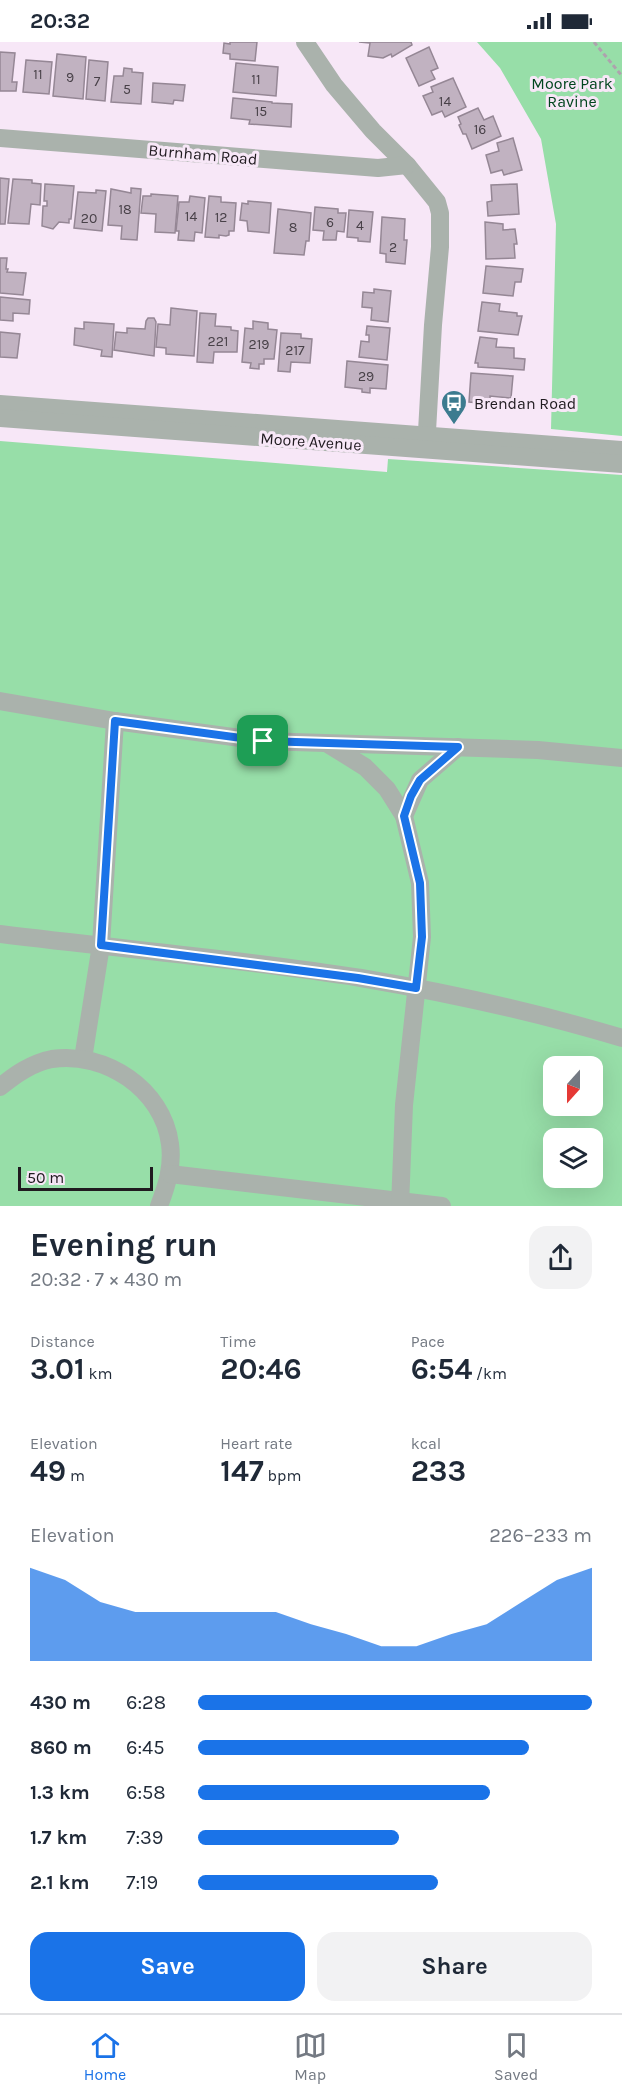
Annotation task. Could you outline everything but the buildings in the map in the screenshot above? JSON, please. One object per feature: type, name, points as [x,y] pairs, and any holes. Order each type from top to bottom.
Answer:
[{"type":"street","points":[[305,42],[334,85],[437,202],[440,213],[440,247],[426,443]]},
{"type":"street","name":"Burnham Road","points":[[0,138],[378,168],[406,165]]},
{"type":"street","name":"Moore Avenue","points":[[0,404],[426,443],[622,464]]},
{"type":"street","name":"Moore Avenue","points":[[0,418],[426,443],[622,450]]},
{"type":"street","points":[[0,701],[115,721],[263,741],[549,751],[622,758]]},
{"type":"street","points":[[83,1059],[101,945],[115,721]]},
{"type":"street","points":[[328,744],[365,767],[387,789],[404,816],[420,883],[422,937],[404,1105],[399,1204]]},
{"type":"street","points":[[404,816],[420,780],[458,747]]},
{"type":"street","points":[[0,934],[358,978],[518,1009],[622,1038]]},
{"type":"street","points":[[0,1086],[22,1070],[52,1059],[83,1059],[114,1068],[140,1086],[160,1112],[170,1142],[170,1174],[159,1206]]},
{"type":"street","points":[[170,1174],[399,1204],[442,1206]]},
{"type":"path","points":[[594,42],[622,76]]},
{"type":"green space","name":"Moore Park Ravine","points":[[477,42],[622,42],[622,436],[551,429],[556,224],[541,139],[500,68]]},
{"type":"green space","points":[[0,441],[387,472],[388,459],[622,475],[622,1206],[0,1206]]},
{"type":"place","name":"Brendan Road","points":[[454,426]]},
{"type":"route","points":[[115,721],[263,741],[458,747],[420,780],[404,816],[420,883],[422,937],[416,988],[358,978],[101,945],[115,721]]}]
